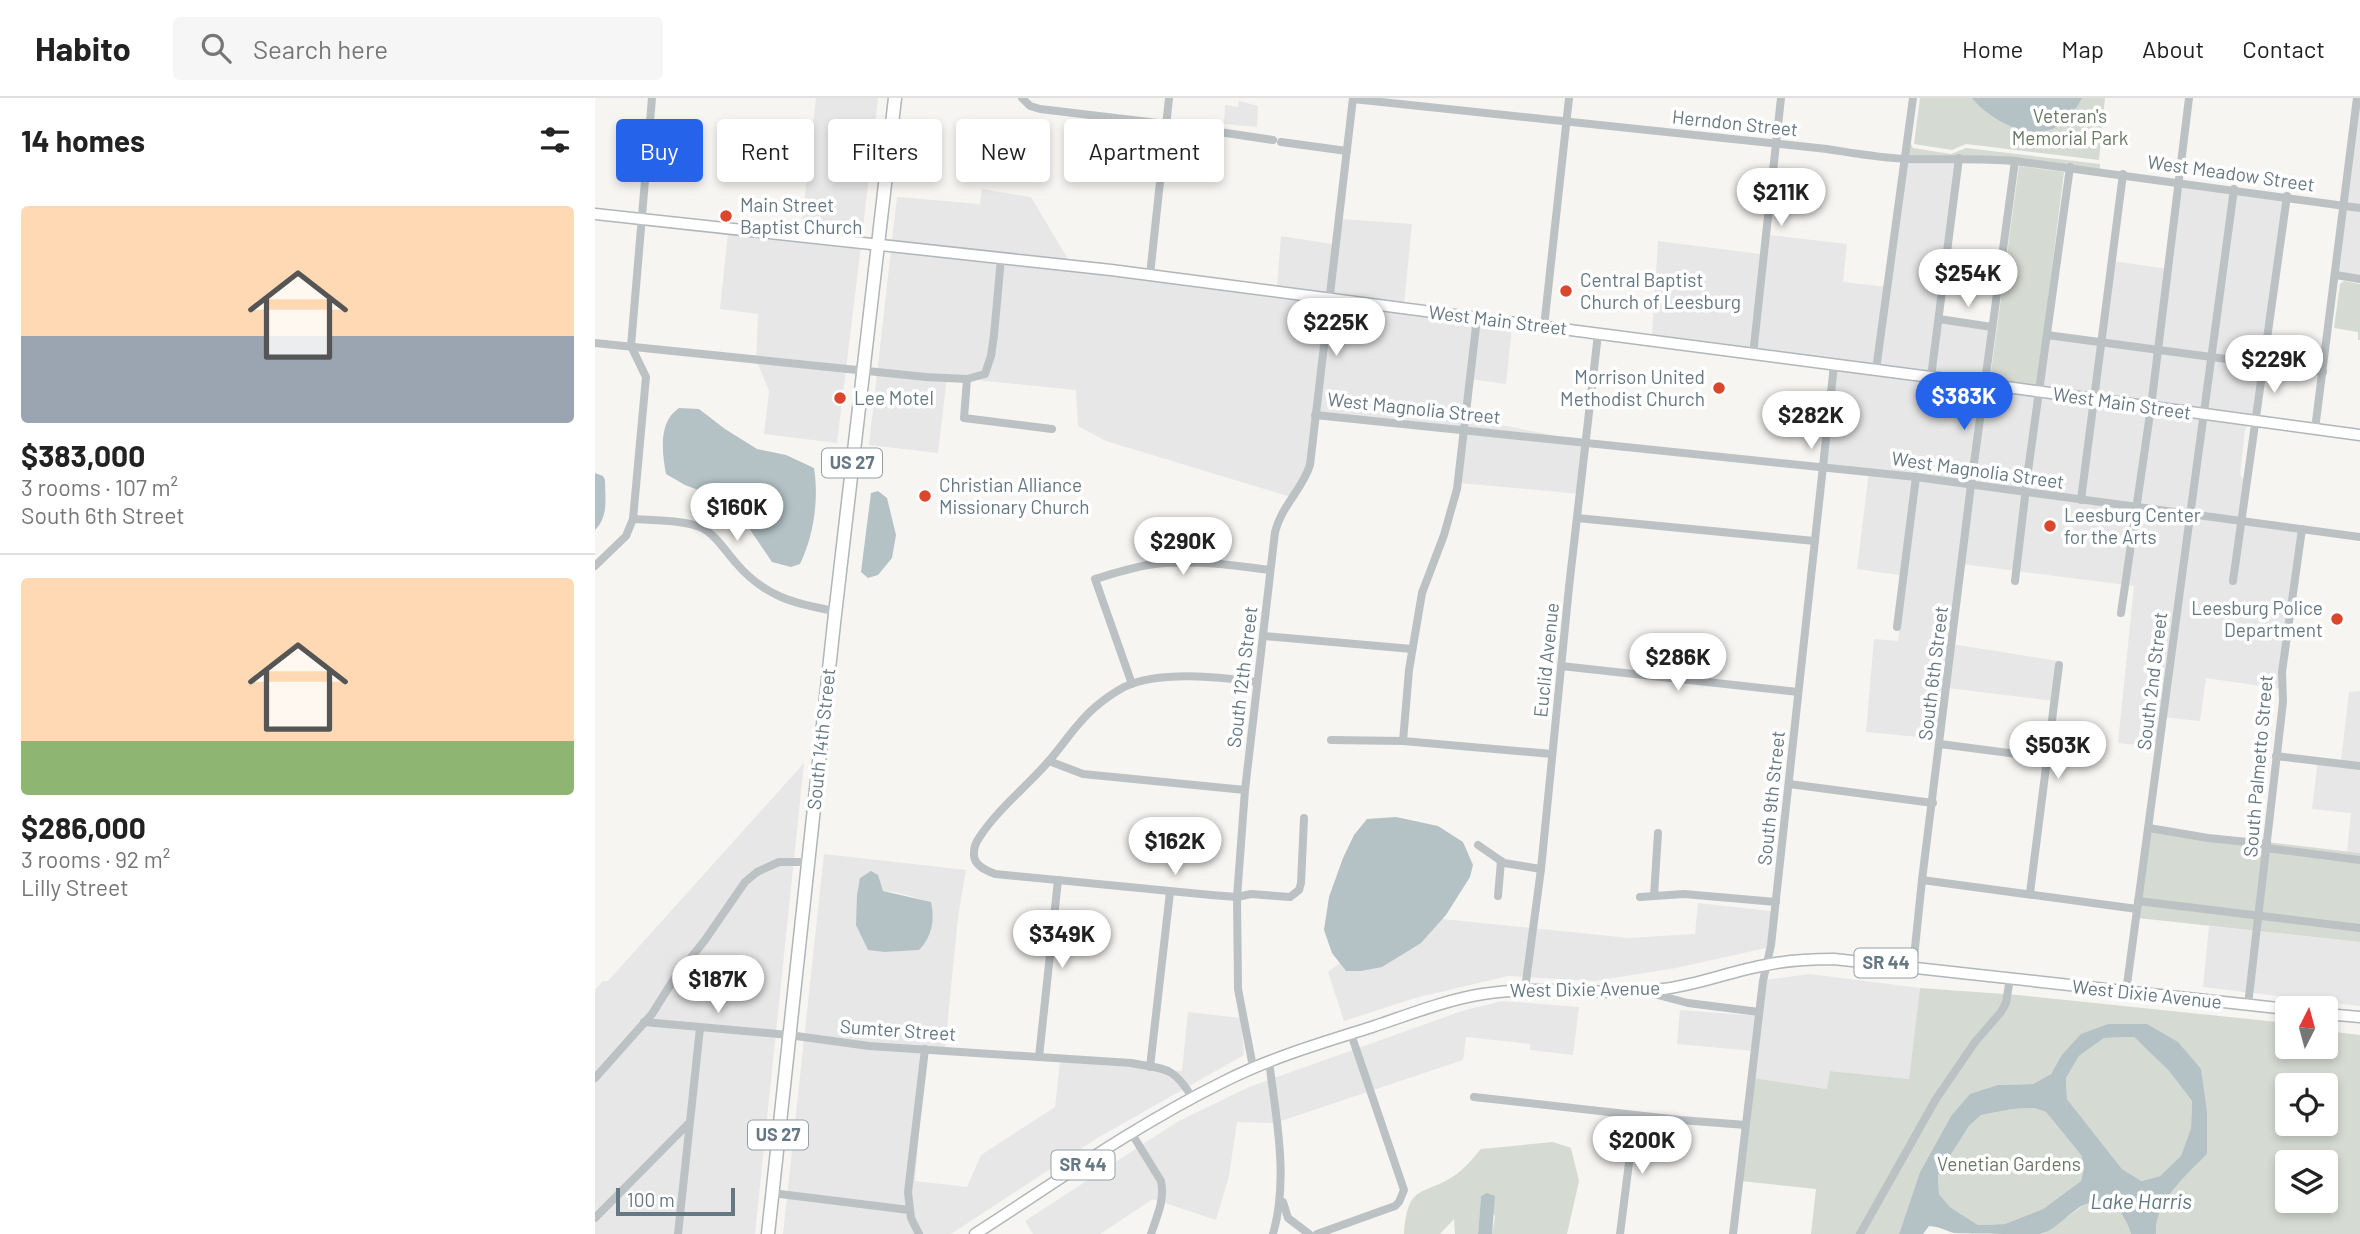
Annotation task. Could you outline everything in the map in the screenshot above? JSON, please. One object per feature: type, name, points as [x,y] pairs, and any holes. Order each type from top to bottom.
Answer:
[{"type":"highway","name":"US 27","points":[[878,244],[895,98]]},
{"type":"highway","name":"South 14th Street","points":[[768,1234],[835,611],[878,244]]},
{"type":"main road","name":"West Main Street","points":[[595,214],[1150,275],[2360,435]]},
{"type":"main road","name":"West Dixie Avenue","points":[[975,1234],[1192,1097],[1269,1061],[1458,999],[1525,989],[1644,991],[1700,983],[1767,964],[1834,959],[2248,1005]]},
{"type":"main road","name":"SR 44","points":[[2248,1005],[2275,1008]]},
{"type":"main road","points":[[2338,1015],[2360,1017]]},
{"type":"street","points":[[595,566],[626,536],[633,519],[646,377],[631,346],[652,98]]},
{"type":"street","points":[[1022,98],[1030,107],[1124,119]]},
{"type":"street","points":[[1167,119],[1169,98]]},
{"type":"street","name":"Herndon Street","points":[[1353,98],[1905,159]]},
{"type":"street","name":"South 12th Street","points":[[1253,1068],[1238,989],[1237,897],[1245,790],[1278,520],[1310,465],[1353,98]]},
{"type":"street","points":[[1543,327],[1569,98]]},
{"type":"street","points":[[1753,354],[1781,98]]},
{"type":"street","points":[[1876,370],[1913,98]]},
{"type":"street","points":[[2121,613],[2151,407],[2189,98]]},
{"type":"street","points":[[2315,429],[2357,98]]},
{"type":"street","points":[[1224,133],[1347,151]]},
{"type":"street","points":[[1931,377],[1959,158]]},
{"type":"street","name":"West Meadow Street","points":[[1905,159],[2015,161],[2178,181],[2360,208]]},
{"type":"street","name":"South 6th Street","points":[[1913,967],[1971,485],[2015,161]]},
{"type":"street","points":[[2015,581],[2070,167]]},
{"type":"street","points":[[2081,500],[2123,174]]},
{"type":"street","points":[[1150,275],[1160,182]]},
{"type":"street","name":"South 2nd Street","points":[[2126,992],[2234,189]]},
{"type":"street","points":[[2233,581],[2287,196]]},
{"type":"street","points":[[595,342],[968,379],[985,374],[991,356],[1001,258]]},
{"type":"street","points":[[2336,275],[2360,279]]},
{"type":"street","points":[[1402,741],[1412,649],[1426,578],[1444,535],[1455,498],[1477,318]]},
{"type":"street","points":[[1939,319],[1992,327]]},
{"type":"street","name":"Euclid Avenue","points":[[1525,989],[1541,869],[1598,334]]},
{"type":"street","points":[[2047,335],[2323,372]]},
{"type":"street","name":"South 9th Street","points":[[1733,1234],[1759,1012],[1776,902],[1834,365]]},
{"type":"street","points":[[968,379],[964,418],[1052,429]]},
{"type":"street","name":"West Magnolia Street","points":[[1315,415],[1823,466],[2360,537]]},
{"type":"street","points":[[1897,627],[1916,477]]},
{"type":"street","points":[[1577,518],[1815,541]]},
{"type":"street","points":[[633,519],[698,526],[712,536],[739,568],[773,594],[798,604],[835,611]]},
{"type":"street","name":"South Palmetto Street","points":[[2248,1005],[2283,702],[2282,672],[2302,529]]},
{"type":"street","points":[[1132,684],[1095,579],[1166,563],[1219,563],[1270,570]]},
{"type":"street","points":[[1264,636],[1412,649]]},
{"type":"street","points":[[2030,893],[2059,665]]},
{"type":"street","points":[[1561,666],[1798,692]]},
{"type":"street","points":[[1257,682],[1201,676],[1132,684],[1109,696],[1093,709],[995,818],[975,846],[976,863],[996,874],[1170,892],[1237,897],[1243,894],[1290,897],[1296,894],[1301,883],[1304,818]]},
{"type":"street","points":[[1331,740],[1402,741],[1552,754]]},
{"type":"street","points":[[1940,744],[2047,758]]},
{"type":"street","points":[[2276,756],[2360,766]]},
{"type":"street","points":[[1049,761],[1083,774],[1245,790]]},
{"type":"street","points":[[1789,784],[1933,803]]},
{"type":"street","points":[[2149,828],[2360,860]]},
{"type":"street","points":[[1654,896],[1658,833]]},
{"type":"street","points":[[1478,845],[1501,861],[1541,869]]},
{"type":"street","points":[[1498,896],[1501,861]]},
{"type":"street","points":[[595,1078],[644,1022],[745,882],[757,872],[779,862],[808,862]]},
{"type":"street","points":[[1039,1057],[1058,880]]},
{"type":"street","points":[[1922,880],[2138,905],[2236,912],[2360,928]]},
{"type":"street","points":[[1150,1067],[1170,892]]},
{"type":"street","points":[[1640,897],[1684,894],[1776,902]]},
{"type":"street","points":[[1860,1234],[1936,1099],[1975,1041],[2001,1012],[2006,1003],[2010,978]]},
{"type":"street","points":[[1644,991],[1688,1003],[1759,1012]]},
{"type":"street","name":"Sumter Street","points":[[644,1022],[789,1035],[869,1046],[1120,1062],[1175,1074],[1192,1097]]},
{"type":"street","points":[[678,1234],[700,1028]]},
{"type":"street","points":[[1317,1234],[1395,1206],[1404,1190],[1350,1034]]},
{"type":"street","points":[[919,1234],[911,1218],[908,1192],[925,1049]]},
{"type":"street","points":[[1269,1061],[1281,1168],[1281,1195],[1273,1234]]},
{"type":"street","points":[[1474,1097],[1746,1125]]},
{"type":"street","points":[[1620,1234],[1635,1115]]},
{"type":"street","points":[[595,1218],[688,1124]]},
{"type":"street","points":[[1132,1134],[1163,1188],[1162,1203],[1151,1234]]},
{"type":"street","points":[[772,1192],[909,1210]]},
{"type":"street","points":[[1281,1195],[1288,1218],[1309,1234]]},
{"type":"shaded area","points":[[816,98],[878,98],[876,119],[828,119],[828,182],[868,182],[862,237],[801,231],[807,182],[814,182]]},
{"type":"shaded area","points":[[2360,98],[2360,279],[2338,275]]},
{"type":"shaded area","points":[[1239,101],[1258,106],[1257,127],[1224,124],[1225,105],[1238,107]]},
{"type":"shaded area","points":[[1905,157],[1958,163],[1941,318],[1990,326],[1985,379],[1757,350],[1770,235],[1847,244],[1843,282],[1887,287]]},
{"type":"shaded area","points":[[2179,182],[2286,196],[2257,417],[2041,387],[2048,334],[2102,341],[2113,261],[2168,269]]},
{"type":"shaded area","points":[[982,189],[1031,197],[1069,261],[892,240],[897,197],[980,204]]},
{"type":"shaded area","points":[[1341,219],[1412,224],[1404,304],[1277,287],[1281,236],[1338,245]]},
{"type":"shaded area","points":[[728,233],[861,246],[837,443],[764,434],[769,391],[756,359],[758,314],[720,309]]},
{"type":"shaded area","points":[[1658,241],[1760,254],[1749,349],[1652,336]]},
{"type":"shaded area","points":[[891,250],[1110,275],[1512,327],[1506,384],[1470,379],[1466,418],[1586,442],[1581,494],[1460,483],[1465,430],[1316,413],[1308,473],[1291,497],[1106,441],[1078,426],[1076,390],[947,377],[938,453],[869,445]]},
{"type":"shaded area","points":[[1833,369],[2249,425],[2245,430],[2240,474],[2242,478],[2249,479],[2244,518],[2304,528],[2282,689],[2206,678],[2200,721],[2162,717],[2158,747],[2118,743],[2134,586],[1962,564],[1952,644],[2058,661],[2054,701],[1948,688],[1941,739],[1866,732],[1874,639],[1898,641],[1906,576],[1857,569],[1869,471],[1822,464]]},
{"type":"shaded area","points":[[2360,691],[2360,853],[2347,852],[2351,813],[2312,809],[2318,759],[2341,761],[2349,692]]},
{"type":"shaded area","points":[[804,763],[755,1234],[595,1234],[595,990],[603,981],[608,981]]},
{"type":"shaded area","points":[[824,854],[966,870],[958,917],[945,1048],[926,1047],[915,1181],[967,1187],[981,1155],[1055,1107],[1060,1062],[1182,1071],[1188,1012],[1241,1018],[1244,1055],[1099,1137],[951,1234],[783,1234]],"holes":[[[880,884],[883,891],[931,902],[919,950],[885,952]]]},
{"type":"shaded area","points":[[1698,903],[1778,912],[1775,946],[1676,968],[1594,981],[1508,976],[1415,998],[1344,1021],[1328,972],[1340,963],[1346,971],[1421,943],[1442,919],[1629,938],[1695,934]]},
{"type":"shaded area","points":[[2209,926],[2360,942],[2360,1006],[2338,1003],[2338,996],[2277,996],[2203,987]]},
{"type":"shaded area","points":[[1810,974],[1920,988],[1909,1079],[1830,1071],[1828,1089],[1753,1078],[1754,1051],[1677,1044],[1680,1010],[1760,1016],[1765,980]]},
{"type":"shaded area","points":[[1502,1001],[1579,1007],[1573,1055],[1530,1050],[1530,1044],[1466,1037],[1463,1060],[1275,1123],[1237,1122],[1229,1176],[1216,1220],[1153,1199],[1100,1234],[1033,1234],[1025,1221],[1177,1122],[1249,1087],[1462,1011]]},
{"type":"green space","name":"Veteran's Memorial Park","points":[[1920,98],[2105,98],[2099,160],[1966,144],[1952,150],[1914,144]]},
{"type":"green space","points":[[1910,143],[1913,148],[1951,154],[1966,148],[2100,164],[2100,171],[1905,157]]},
{"type":"green space","points":[[2019,166],[2064,172],[2037,386],[1990,379]]},
{"type":"green space","points":[[2344,281],[2360,284],[2360,340],[2358,332],[2334,328],[2340,284]]},
{"type":"green space","points":[[2148,828],[2360,853],[2360,942],[2138,918]]},
{"type":"green space","name":"Venetian Gardens","points":[[1920,988],[2018,995],[2275,1022],[2275,1059],[2338,1059],[2338,1032],[2360,1035],[2360,1234],[2156,1234],[2160,1211],[2166,1200],[2207,1154],[2201,1069],[2108,1024],[2061,1056],[2051,1074],[2033,1084],[1998,1085],[1951,1116],[1920,1172],[1899,1234],[1811,1234],[1816,1189],[1741,1181],[1753,1078],[1827,1089],[1830,1071],[1909,1079]]},
{"type":"green space","name":"Venetian Gardens","points":[[2134,1037],[2169,1071],[2192,1101],[2191,1128],[2181,1157],[2160,1176],[2140,1181],[2122,1169],[2067,1099],[2066,1078],[2079,1056],[2104,1038]]},
{"type":"green space","name":"Venetian Gardens","points":[[2034,1108],[2046,1112],[2081,1155],[2084,1167],[2081,1181],[2043,1209],[2005,1224],[1978,1225],[1950,1207],[1939,1194],[1938,1175],[1969,1126],[1981,1115]]},
{"type":"green space","points":[[1553,1142],[1571,1148],[1579,1181],[1567,1234],[1492,1234],[1495,1216],[1481,1197],[1478,1234],[1455,1234],[1454,1219],[1440,1234],[1404,1234],[1409,1205],[1414,1198],[1458,1173],[1481,1149]]},
{"type":"green space","name":"Venetian Gardens","points":[[2103,1201],[2121,1214],[2131,1234],[2043,1234],[2088,1202]]},
{"type":"water","points":[[1972,98],[2082,98],[2071,114],[2056,127],[2034,132],[2010,126],[1999,120]]},
{"type":"water","points":[[679,408],[699,409],[757,449],[786,455],[814,468],[814,517],[800,564],[791,567],[772,562],[738,512],[722,499],[685,485],[666,474],[663,438],[668,421]]},
{"type":"water","points":[[595,473],[603,476],[605,480],[606,500],[602,519],[595,530]]},
{"type":"water","points":[[878,491],[887,498],[896,535],[892,558],[878,575],[868,578],[861,572],[871,493]]},
{"type":"water","points":[[1396,817],[1438,826],[1463,842],[1473,865],[1470,877],[1446,915],[1421,943],[1382,967],[1346,971],[1332,953],[1324,930],[1329,897],[1354,835],[1367,819]]},
{"type":"water","points":[[871,871],[878,875],[883,891],[931,902],[931,928],[927,940],[919,950],[868,950],[856,925],[857,895],[860,878]]},
{"type":"water","name":"Lake Harris","points":[[2108,1024],[2147,1024],[2178,1042],[2201,1069],[2207,1112],[2207,1154],[2166,1200],[2160,1211],[2156,1234],[2131,1234],[2116,1208],[2100,1201],[2083,1205],[2040,1234],[1954,1233],[1929,1226],[1923,1234],[1899,1234],[1920,1172],[1951,1116],[1970,1094],[1998,1085],[2033,1084],[2051,1074],[2061,1056],[2081,1034]],"holes":[[[2134,1037],[2169,1071],[2192,1101],[2191,1128],[2181,1156],[2160,1176],[2141,1181],[2122,1169],[2067,1099],[2066,1078],[2079,1056],[2104,1038]],[[2034,1108],[2046,1112],[2081,1155],[2084,1167],[2081,1181],[2043,1209],[2005,1224],[1978,1225],[1950,1207],[1939,1194],[1938,1175],[1969,1126],[1981,1115]]]},
{"type":"water","points":[[1487,1193],[1495,1196],[1492,1234],[1478,1234],[1481,1196]]},
{"type":"place","name":"Main Street Baptist Church","points":[[726,216]]},
{"type":"place","name":"Central Baptist Church of Leesburg","points":[[1566,291]]},
{"type":"place","name":"Morrison United Methodist Church","points":[[1719,388]]},
{"type":"place","name":"Lee Motel","points":[[840,398]]},
{"type":"place","name":"Christian Alliance Missionary Church","points":[[925,496]]},
{"type":"place","name":"Leesburg Center for the Arts","points":[[2050,526]]},
{"type":"place","name":"Leesburg Police Department","points":[[2337,619]]}]
